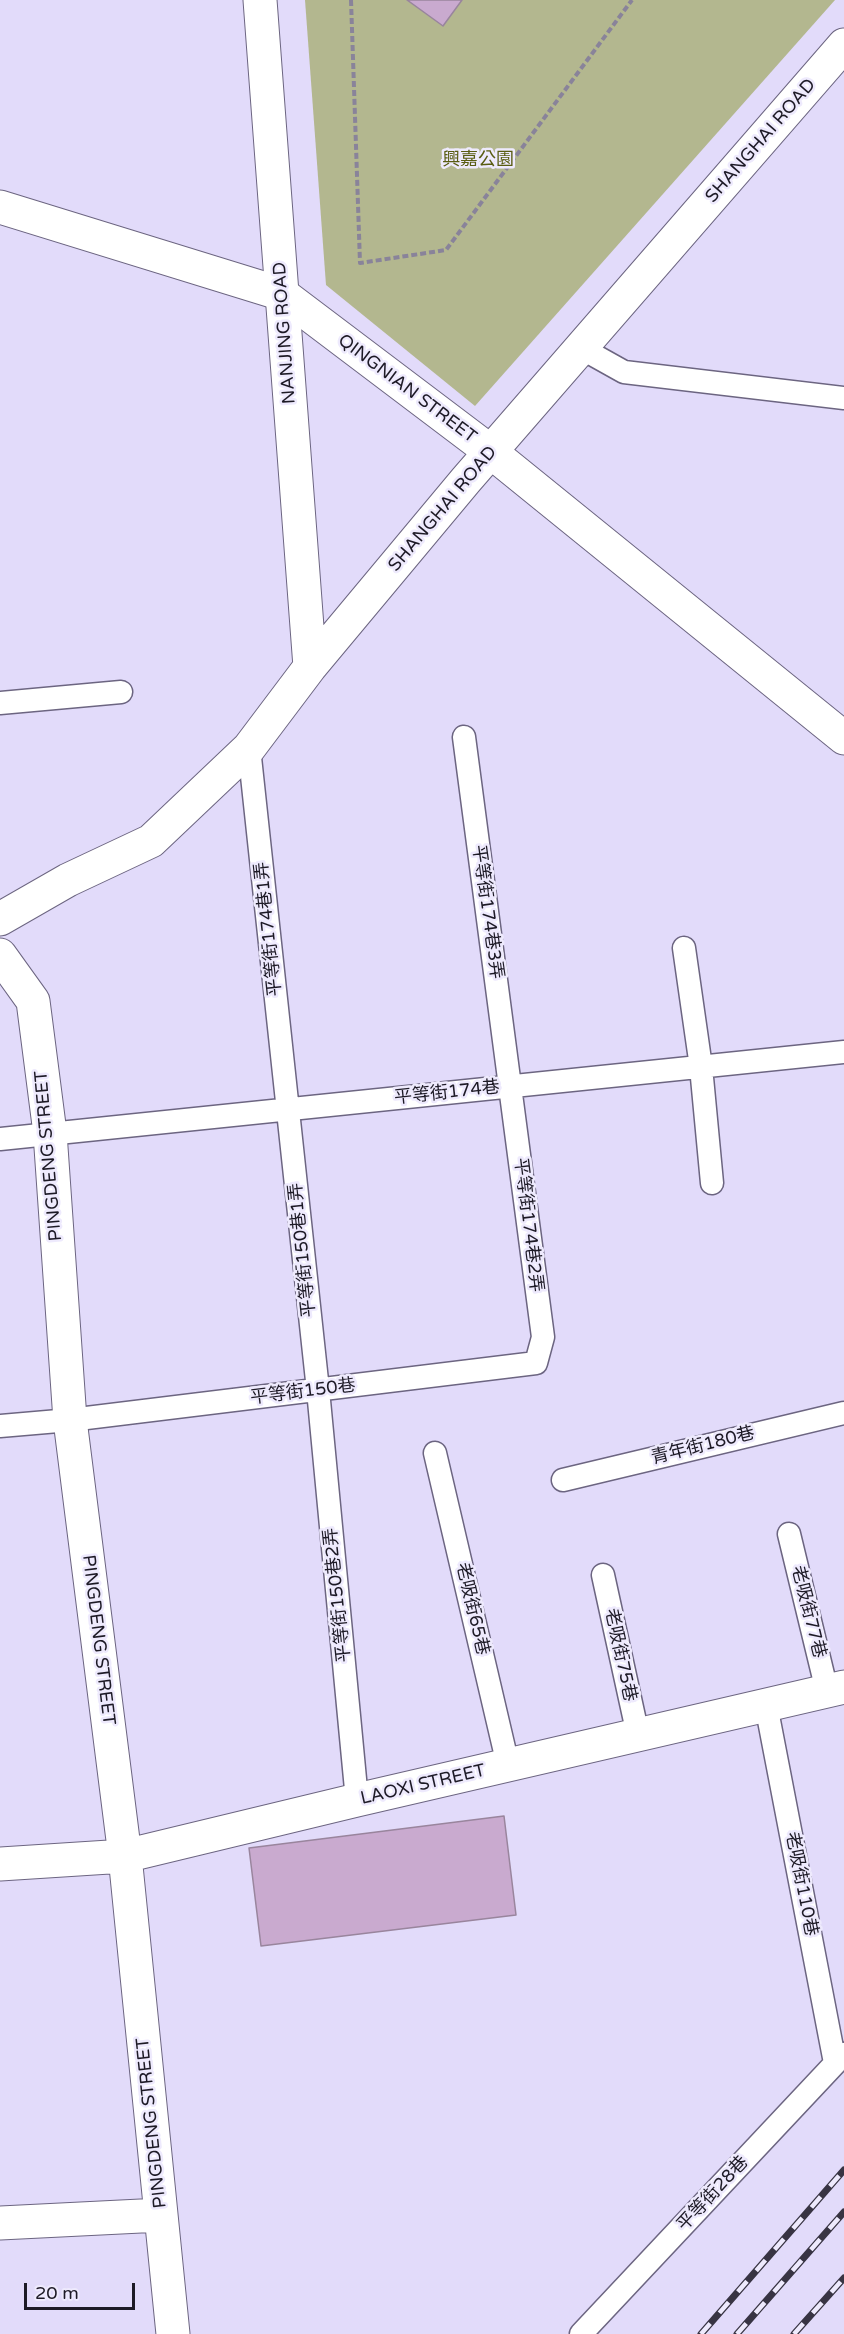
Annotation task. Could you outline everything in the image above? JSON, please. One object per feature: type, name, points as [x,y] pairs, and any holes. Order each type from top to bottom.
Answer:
[{"type":"street","name":"NANJING ROAD","points":[[260,0],[310,667]]},
{"type":"street","name":"SHANGHAI ROAD","points":[[0,919],[68,880],[151,841],[249,748],[310,667],[491,452],[844,45]]},
{"type":"street","name":"QINGNIAN STREET","points":[[0,207],[282,294],[491,452],[844,738]]},
{"type":"street","name":"PINGDENG STREET","points":[[0,955],[33,1001],[50,1133],[70,1420],[125,1856],[173,2334]]},
{"type":"street","name":"LAOXI STREET","points":[[0,1864],[125,1856],[835,1689]]},
{"type":"street","points":[[0,2223],[161,2215]]},
{"type":"lane","points":[[581,348],[624,372],[844,398]]},
{"type":"lane","points":[[0,703],[121,692]]},
{"type":"lane","name":"平等街174巷3弄","points":[[464,737],[510,1086]]},
{"type":"lane","name":"平等街174巷1弄","points":[[249,748],[288,1109]]},
{"type":"lane","points":[[684,948],[701,1067],[712,1183]]},
{"type":"lane","name":"平等街174巷","points":[[0,1139],[844,1052]]},
{"type":"lane","name":"平等街174巷2弄","points":[[510,1086],[543,1336],[536,1364]]},
{"type":"lane","name":"平等街150巷1弄","points":[[288,1109],[318,1390]]},
{"type":"lane","name":"平等街150巷","points":[[0,1426],[70,1420],[536,1364]]},
{"type":"lane","name":"平等街150巷2弄","points":[[318,1390],[357,1800]]},
{"type":"lane","name":"青年街180巷","points":[[563,1480],[844,1413]]},
{"type":"lane","name":"老吸街65巷","points":[[435,1453],[508,1765]]},
{"type":"lane","name":"老吸街77巷","points":[[789,1534],[835,1689]]},
{"type":"lane","name":"老吸街75巷","points":[[603,1575],[638,1735]]},
{"type":"lane","name":"老吸街110巷","points":[[766,1705],[840,2059]]},
{"type":"lane","name":"平等街28巷","points":[[581,2334],[840,2059]]},
{"type":"path","points":[[351,0],[360,263],[446,250],[632,0]]},
{"type":"green space","name":"興嘉公園","points":[[305,0],[835,0],[475,406],[326,285]]},
{"type":"building","points":[[407,0],[462,0],[443,26]]},
{"type":"building","points":[[504,1816],[516,1915],[261,1946],[249,1848]]},
{"type":"railway","points":[[701,2334],[844,2170]]},
{"type":"railway","points":[[737,2334],[844,2212]]},
{"type":"railway","points":[[794,2334],[844,2278]]}]
